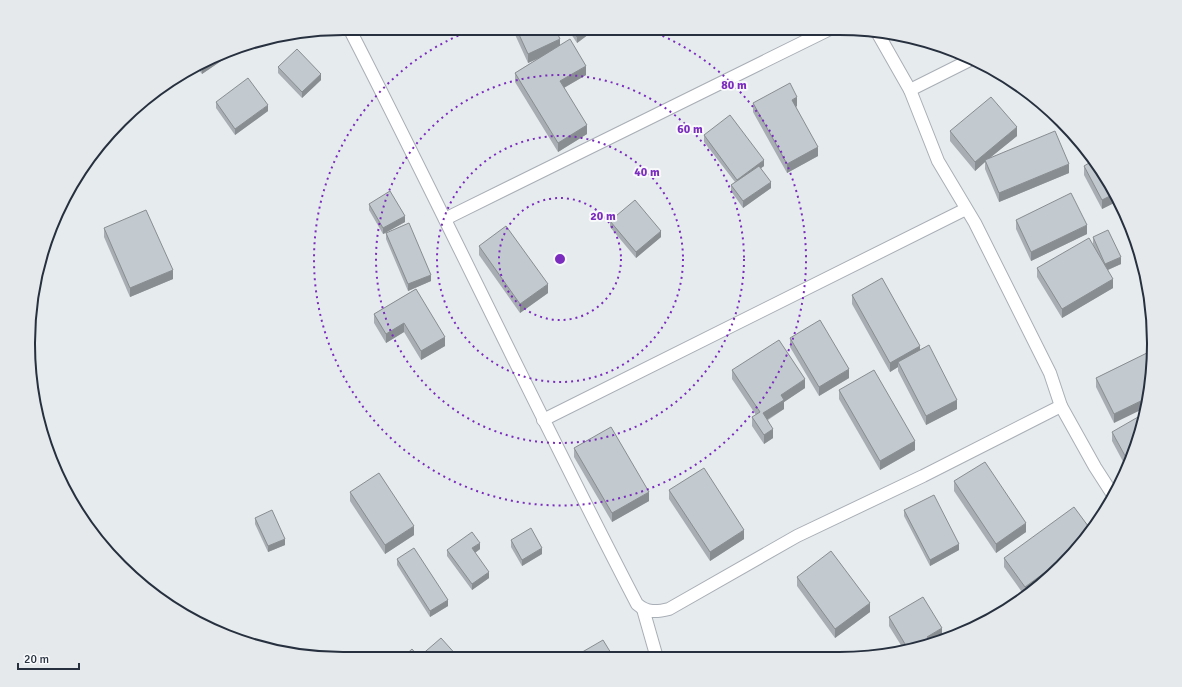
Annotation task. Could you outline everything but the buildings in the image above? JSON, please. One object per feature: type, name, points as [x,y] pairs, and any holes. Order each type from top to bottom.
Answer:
[{"type":"street","points":[[353,35],[544,420],[627,584],[638,604],[643,609],[656,652]]},
{"type":"street","points":[[445,219],[697,93],[818,35]]},
{"type":"street","points":[[881,38],[910,90],[938,161],[966,209],[1047,367],[1061,406],[1110,491]]},
{"type":"street","points":[[910,90],[966,62]]},
{"type":"street","points":[[544,420],[966,209]]},
{"type":"street","points":[[643,609],[658,611],[669,609],[797,536],[923,476],[1061,406]]}]
